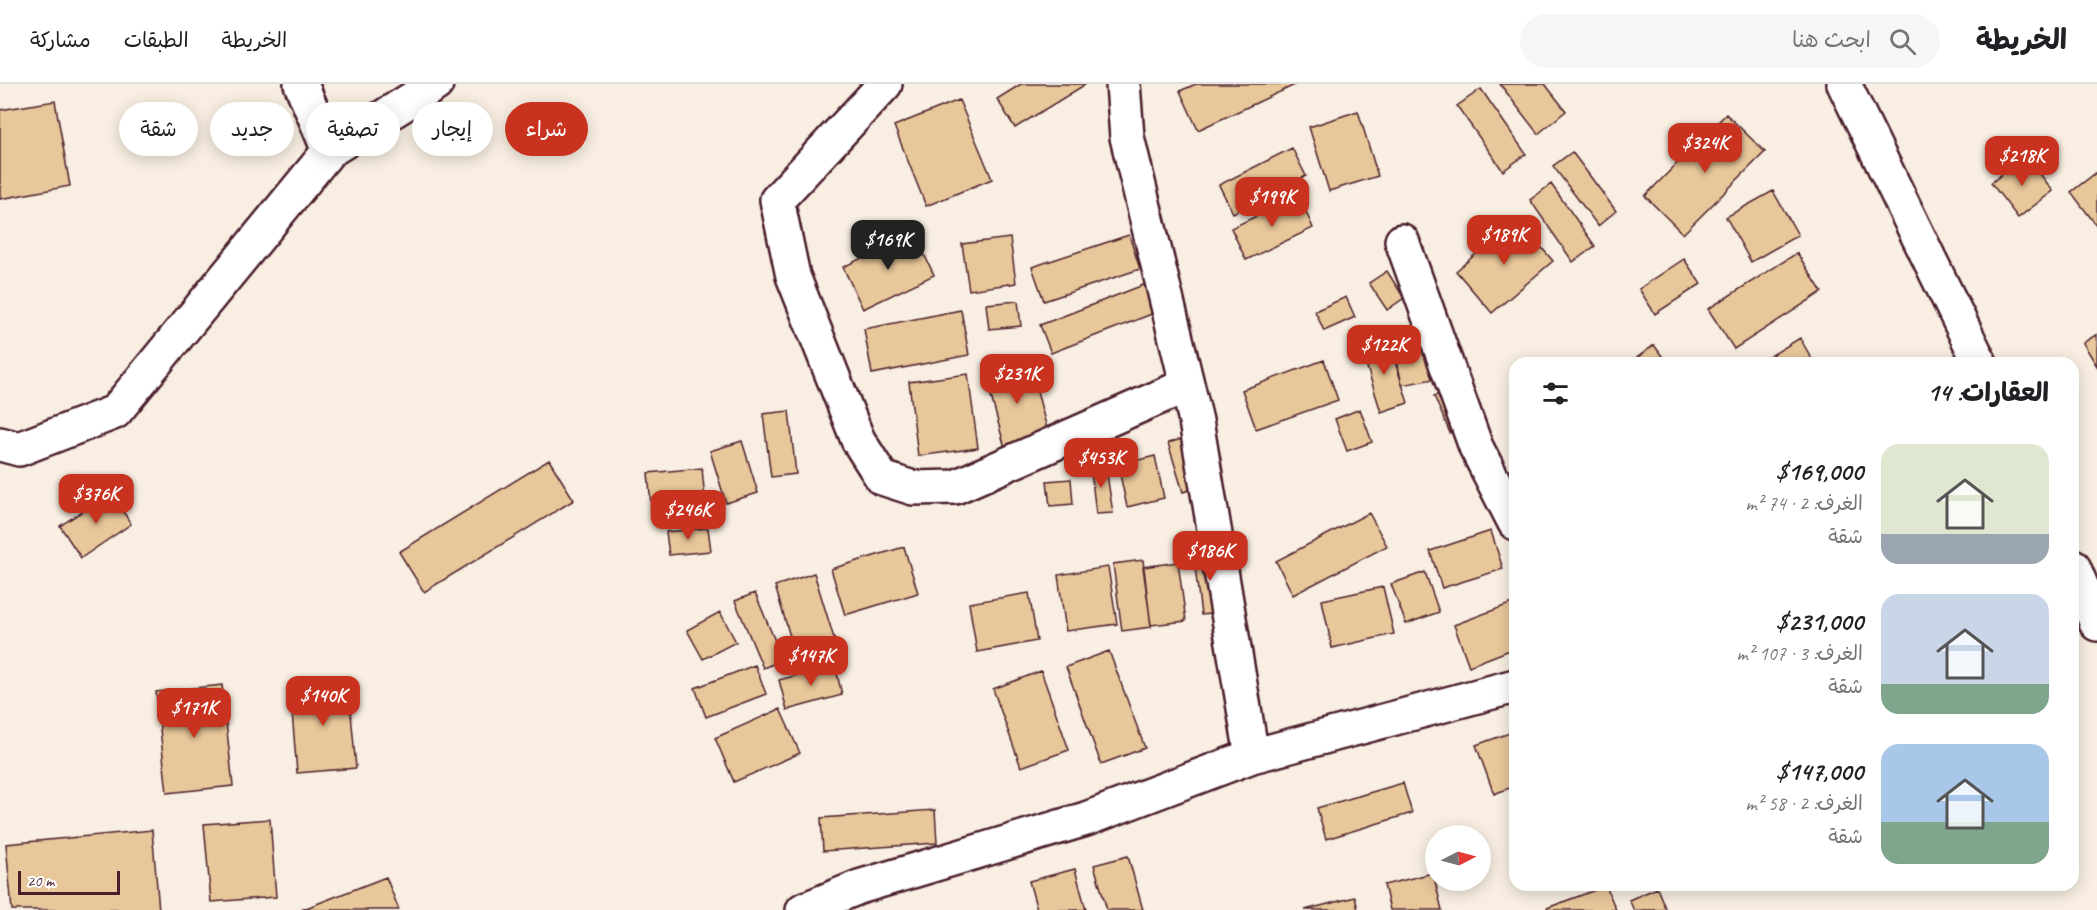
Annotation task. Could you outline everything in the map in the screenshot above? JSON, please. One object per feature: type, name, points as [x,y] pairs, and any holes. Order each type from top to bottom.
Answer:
[{"type":"street","points":[[301,84],[308,102]]},
{"type":"street","points":[[400,107],[436,84]]},
{"type":"street","points":[[885,84],[777,200],[793,276],[858,440],[882,478],[913,488],[955,487],[1187,385]]},
{"type":"street","points":[[1123,84],[1127,137],[1196,421],[1252,756]]},
{"type":"street","points":[[1844,84],[1977,357]]},
{"type":"street","points":[[0,444],[19,449],[115,412],[326,156]]},
{"type":"street","points":[[1402,241],[1476,447],[1509,511]]},
{"type":"street","points":[[2079,580],[2097,624]]},
{"type":"street","points":[[803,910],[859,887],[1086,819],[1252,756],[1509,688]]},
{"type":"building","points":[[1021,84],[1086,84],[1015,128],[997,99]]},
{"type":"building","points":[[1196,84],[1297,84],[1198,130],[1180,91]]},
{"type":"building","points":[[1500,84],[1545,84],[1566,111],[1538,134]]},
{"type":"building","points":[[1481,89],[1526,154],[1503,171],[1457,106]]},
{"type":"building","points":[[959,100],[992,179],[926,206],[894,126]]},
{"type":"building","points":[[55,101],[70,186],[0,199],[0,110]]},
{"type":"building","points":[[1358,111],[1378,176],[1329,191],[1309,127]]},
{"type":"building","points":[[1726,114],[1765,152],[1683,234],[1645,196]]},
{"type":"building","points":[[1292,148],[1306,176],[1233,213],[1219,185]]},
{"type":"building","points":[[1572,152],[1616,211],[1598,226],[1553,166]]},
{"type":"building","points":[[2026,155],[2053,191],[2018,218],[1991,183]]},
{"type":"building","points":[[2097,172],[2097,226],[2071,192]]},
{"type":"building","points":[[1551,184],[1595,246],[1573,262],[1530,200]]},
{"type":"building","points":[[1773,191],[1798,235],[1751,262],[1726,217]]},
{"type":"building","points":[[1299,196],[1313,228],[1246,260],[1231,228]]},
{"type":"building","points":[[1517,219],[1553,261],[1492,313],[1456,271]]},
{"type":"building","points":[[914,233],[934,275],[863,309],[843,267]]},
{"type":"building","points":[[1129,235],[1140,269],[1044,301],[1032,267]]},
{"type":"building","points":[[1010,238],[1016,283],[969,290],[962,244]]},
{"type":"building","points":[[1797,253],[1822,292],[1734,349],[1708,309]]},
{"type":"building","points":[[1684,259],[1701,284],[1655,314],[1639,289]]},
{"type":"building","points":[[1387,271],[1404,298],[1387,310],[1369,283]]},
{"type":"building","points":[[1164,277],[1175,305],[1051,353],[1040,325]]},
{"type":"building","points":[[1346,297],[1355,317],[1324,331],[1315,311]]},
{"type":"building","points":[[1018,301],[1021,326],[989,329],[986,304]]},
{"type":"building","points":[[961,310],[969,355],[872,374],[864,329]]},
{"type":"building","points":[[2097,334],[2097,366],[2083,343]]},
{"type":"building","points":[[1800,338],[1811,357],[1769,357]]},
{"type":"building","points":[[1388,339],[1408,403],[1381,412],[1361,348]]},
{"type":"building","points":[[1654,345],[1663,357],[1638,357]]},
{"type":"building","points":[[1428,349],[1434,379],[1402,385],[1396,356]]},
{"type":"building","points":[[1324,360],[1338,400],[1256,429],[1242,390]]},
{"type":"building","points":[[1029,362],[1049,436],[1005,448],[985,374]]},
{"type":"building","points":[[968,374],[978,448],[918,456],[909,382]]},
{"type":"building","points":[[1456,387],[1472,424],[1450,433],[1434,396]]},
{"type":"building","points":[[1360,409],[1372,442],[1347,451],[1335,419]]},
{"type":"building","points":[[789,411],[796,474],[771,477],[763,414]]},
{"type":"building","points":[[1192,436],[1206,485],[1183,492],[1168,443]]},
{"type":"building","points":[[742,441],[758,493],[726,503],[710,451]]},
{"type":"building","points":[[1155,456],[1164,498],[1127,507],[1118,465]]},
{"type":"building","points":[[549,460],[574,500],[424,592],[399,552]]},
{"type":"building","points":[[1105,462],[1113,513],[1096,514],[1090,463]]},
{"type":"building","points":[[702,468],[706,510],[652,515],[648,473]]},
{"type":"building","points":[[1071,479],[1073,504],[1050,506],[1047,481]]},
{"type":"building","points":[[111,492],[131,524],[81,558],[60,526]]},
{"type":"building","points":[[1369,513],[1387,546],[1293,595],[1276,561]]},
{"type":"building","points":[[708,528],[711,551],[669,555],[666,532]]},
{"type":"building","points":[[1491,531],[1503,569],[1442,588],[1430,551]]},
{"type":"building","points":[[904,547],[918,593],[845,615],[831,569]]},
{"type":"building","points":[[1219,548],[1228,612],[1201,615],[1193,551]]},
{"type":"building","points":[[1143,560],[1151,627],[1122,631],[1113,564]]},
{"type":"building","points":[[1178,562],[1186,621],[1151,625],[1143,567]]},
{"type":"building","points":[[1108,567],[1117,624],[1066,631],[1058,575]]},
{"type":"building","points":[[1425,572],[1439,612],[1406,624],[1391,584]]},
{"type":"building","points":[[814,573],[837,648],[797,660],[775,586]]},
{"type":"building","points":[[1383,587],[1394,634],[1332,648],[1322,600]]},
{"type":"building","points":[[755,593],[783,660],[763,668],[735,601]]},
{"type":"building","points":[[1029,593],[1037,641],[977,652],[969,603]]},
{"type":"building","points":[[1509,604],[1509,650],[1469,666],[1454,625]]},
{"type":"building","points":[[720,612],[736,642],[703,659],[687,630]]},
{"type":"building","points":[[1109,651],[1145,748],[1101,764],[1066,667]]},
{"type":"building","points":[[755,665],[766,694],[706,717],[695,688]]},
{"type":"building","points":[[835,665],[842,695],[787,710],[779,680]]},
{"type":"building","points":[[1041,671],[1069,750],[1021,767],[993,689]]},
{"type":"building","points":[[348,681],[356,768],[297,773],[290,687]]},
{"type":"building","points":[[222,685],[233,786],[167,793],[156,692]]},
{"type":"building","points":[[780,709],[800,753],[734,782],[715,738]]},
{"type":"building","points":[[1509,733],[1509,788],[1494,794],[1476,745]]},
{"type":"building","points":[[1403,783],[1412,813],[1326,839],[1317,808]]},
{"type":"building","points":[[935,810],[937,843],[823,851],[821,818]]},
{"type":"building","points":[[270,819],[276,897],[211,902],[204,824]]},
{"type":"building","points":[[152,830],[159,910],[12,910],[6,844]]},
{"type":"building","points":[[1128,856],[1143,910],[1107,910],[1094,865]]},
{"type":"building","points":[[1075,869],[1086,910],[1037,910],[1029,881]]},
{"type":"building","points":[[1425,875],[1425,891],[1437,891],[1442,910],[1390,910],[1384,885]]},
{"type":"building","points":[[386,877],[399,910],[301,910]]},
{"type":"building","points":[[1593,891],[1608,891],[1616,910],[1548,910],[1547,908]]},
{"type":"building","points":[[1650,891],[1658,891],[1666,910],[1634,910],[1629,900]]},
{"type":"building","points":[[1355,897],[1358,910],[1305,910]]}]
